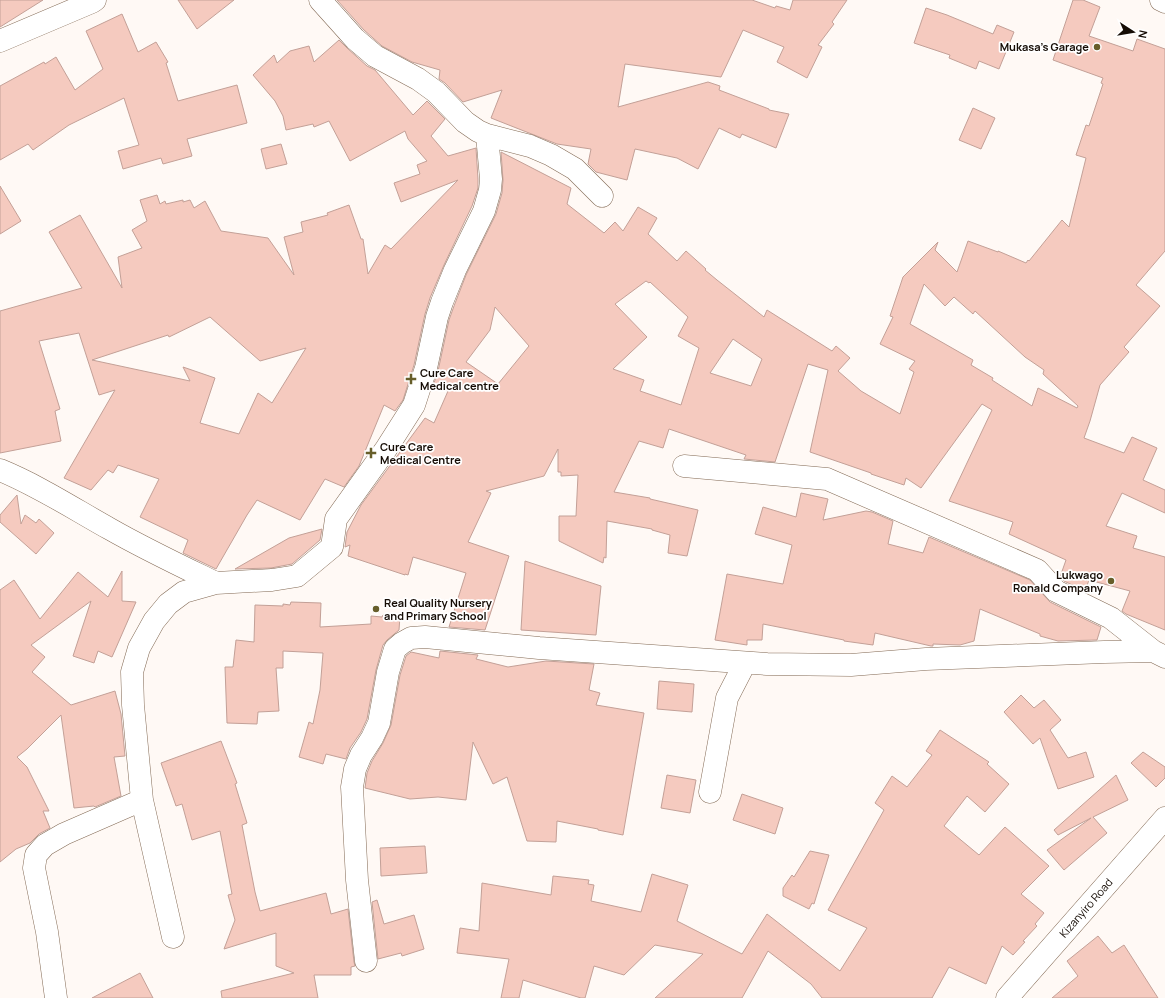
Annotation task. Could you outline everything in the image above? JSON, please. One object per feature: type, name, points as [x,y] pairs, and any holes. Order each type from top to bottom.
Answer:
[{"type":"street","points":[[0,41],[95,0]]},
{"type":"street","points":[[320,0],[355,39],[375,56],[418,79],[436,92],[466,122],[478,131],[487,135],[530,146],[551,155],[575,170],[602,196]]},
{"type":"street","points":[[1161,0],[1165,2]]},
{"type":"street","points":[[173,938],[142,800],[132,692],[132,672],[139,648],[154,621],[168,604],[184,592],[216,583],[272,580],[297,576],[332,547],[336,519],[386,449],[414,406],[426,368],[436,317],[455,270],[484,211],[490,190],[491,179],[487,135]]},
{"type":"street","points":[[684,466],[827,479],[1037,570],[1056,591],[1111,618],[1159,654]]},
{"type":"street","points":[[0,470],[18,477],[61,500],[109,529],[161,557],[216,583]]},
{"type":"street","points":[[366,961],[357,880],[352,787],[355,769],[361,755],[372,738],[378,723],[388,672],[395,649],[411,638],[425,637],[538,648],[767,664],[851,664],[1044,654],[1159,654]]},
{"type":"street","points":[[710,792],[727,698],[745,663]]},
{"type":"street","points":[[56,998],[47,932],[34,868],[36,855],[45,845],[64,834],[142,800]]},
{"type":"street","name":"Kizanyiro Road","points":[[1007,998],[1165,818]]},
{"type":"building","points":[[0,0],[43,0],[0,27]]},
{"type":"building","points":[[178,0],[234,0],[197,29]]},
{"type":"building","points":[[337,0],[752,0],[775,8],[776,6],[790,10],[793,0],[847,0],[832,22],[834,24],[818,45],[822,47],[807,78],[777,62],[784,47],[743,30],[721,77],[625,64],[618,107],[708,82],[720,86],[719,90],[769,110],[789,114],[776,148],[742,134],[740,138],[719,128],[698,169],[677,158],[635,149],[627,180],[596,172],[588,164],[591,149],[557,144],[491,118],[502,90],[463,102],[445,83],[439,79],[440,70],[412,62],[382,46],[364,30]]},
{"type":"building","points":[[1073,0],[1083,0],[1100,7],[1089,36],[1133,51],[1137,39],[1165,49],[1165,251],[1136,285],[1160,306],[1124,347],[1129,352],[1100,385],[1084,438],[1124,453],[1132,437],[1157,448],[1143,480],[1165,490],[1165,513],[1122,493],[1106,526],[1137,536],[1133,548],[1165,557],[1165,630],[1122,611],[1130,591],[1089,580],[1085,591],[1064,581],[1060,577],[1066,560],[1009,534],[1013,522],[949,501],[992,410],[982,404],[921,488],[906,478],[904,485],[810,452],[828,370],[808,364],[775,462],[744,459],[746,455],[669,429],[663,448],[639,441],[614,492],[650,498],[698,510],[687,556],[668,553],[670,535],[652,529],[607,521],[606,558],[604,557],[603,563],[559,541],[559,516],[576,516],[578,475],[561,476],[561,472],[558,472],[558,449],[544,476],[486,491],[491,493],[468,542],[509,556],[485,630],[449,627],[466,573],[413,557],[408,575],[405,575],[348,556],[350,545],[345,547],[347,532],[361,505],[425,418],[434,423],[448,391],[434,383],[449,320],[454,306],[466,275],[496,214],[502,193],[503,180],[501,152],[571,188],[567,204],[604,233],[615,222],[623,231],[638,207],[657,218],[648,234],[677,261],[686,251],[706,269],[705,270],[764,317],[767,310],[832,351],[836,346],[850,358],[838,371],[861,391],[900,414],[914,372],[909,369],[915,361],[880,344],[893,317],[890,316],[903,277],[938,242],[935,250],[957,272],[968,241],[998,251],[1026,263],[1062,220],[1069,227],[1086,158],[1076,155],[1086,125],[1089,126],[1103,84],[1101,83],[1103,78],[1053,60]],"holes":[[[646,281],[649,283],[650,282],[688,317],[678,336],[699,348],[681,405],[640,391],[644,380],[613,369],[647,337],[615,304]],[[924,284],[945,306],[954,297],[973,314],[975,311],[1025,357],[1044,370],[1043,374],[1078,406],[1077,408],[1038,388],[1032,406],[992,380],[993,378],[971,365],[973,360],[910,324]],[[495,307],[529,346],[498,384],[466,362],[490,330]],[[733,339],[762,359],[751,386],[710,373]]]},
{"type":"building","points":[[926,8],[993,34],[997,25],[1014,32],[999,69],[979,61],[976,69],[949,58],[950,55],[914,43]]},
{"type":"building","points":[[122,14],[138,52],[156,42],[168,62],[166,63],[178,101],[237,85],[247,123],[187,139],[192,156],[163,164],[161,158],[123,169],[118,151],[139,145],[124,98],[69,125],[33,150],[28,144],[0,160],[0,86],[56,57],[75,90],[103,69],[86,31]]},
{"type":"building","points":[[339,40],[367,66],[375,70],[413,115],[427,101],[445,119],[431,136],[448,156],[476,148],[478,188],[472,206],[430,298],[414,365],[403,400],[395,411],[384,405],[359,466],[344,487],[325,479],[300,520],[257,500],[216,569],[183,553],[188,540],[140,517],[159,479],[118,465],[113,473],[108,470],[91,490],[64,478],[115,390],[99,395],[79,333],[39,341],[60,409],[55,411],[61,441],[0,453],[0,311],[82,288],[49,232],[80,215],[122,288],[118,257],[142,248],[132,230],[147,221],[140,200],[157,195],[160,204],[165,201],[166,204],[190,200],[194,208],[205,201],[221,231],[268,238],[294,275],[284,237],[303,232],[301,222],[328,215],[327,213],[349,205],[361,239],[363,239],[368,274],[385,245],[391,249],[458,180],[401,202],[394,183],[420,174],[417,165],[427,161],[408,139],[405,131],[350,161],[329,121],[314,127],[313,124],[286,130],[283,116],[275,101],[253,75],[274,55],[277,63],[290,51],[309,46],[314,62]],"holes":[[[210,317],[260,361],[306,348],[272,403],[258,393],[239,434],[200,423],[215,378],[183,367],[190,381],[92,360],[168,335],[169,337]]]},
{"type":"building","points":[[973,108],[995,118],[981,149],[959,140]]},
{"type":"building","points":[[281,144],[287,164],[266,169],[261,149]]},
{"type":"building","points":[[0,186],[21,221],[0,234]]},
{"type":"building","points":[[801,493],[828,499],[823,520],[866,511],[872,512],[893,521],[888,544],[923,553],[929,537],[1030,580],[1050,602],[1101,627],[1097,640],[1058,641],[1040,636],[1040,634],[980,609],[974,641],[960,645],[933,644],[933,646],[931,646],[875,633],[873,645],[844,641],[763,624],[762,640],[747,640],[747,645],[715,640],[727,574],[783,584],[792,545],[755,534],[763,507],[796,517]]},
{"type":"building","points":[[17,495],[21,524],[25,515],[36,523],[39,519],[54,533],[36,554],[0,522],[0,515]]},
{"type":"building","points":[[322,529],[320,540],[292,564],[271,568],[235,569],[289,538]]},
{"type":"building","points":[[525,561],[601,586],[596,635],[521,630]]},
{"type":"building","points":[[122,571],[122,601],[136,602],[112,657],[98,651],[94,663],[73,656],[91,601],[31,645],[45,657],[32,672],[71,705],[115,691],[121,714],[125,756],[114,757],[121,796],[95,807],[74,808],[61,715],[17,757],[27,767],[49,811],[43,811],[50,828],[39,834],[30,843],[16,849],[0,862],[0,590],[14,580],[40,619],[78,572],[108,597]]},
{"type":"building","points":[[291,602],[321,603],[320,627],[371,624],[371,616],[400,616],[399,630],[383,645],[376,670],[367,719],[361,732],[350,748],[346,759],[326,754],[323,764],[299,757],[309,722],[313,724],[320,690],[323,653],[283,651],[283,668],[276,668],[279,711],[258,712],[257,724],[227,723],[225,667],[233,667],[236,640],[254,642],[255,605],[283,606],[283,604],[290,605]]},
{"type":"building","points":[[440,651],[478,655],[476,659],[508,667],[546,661],[594,664],[589,690],[600,693],[596,705],[644,713],[623,835],[557,821],[556,842],[527,841],[507,777],[493,784],[473,742],[466,800],[438,797],[410,799],[365,788],[367,773],[391,725],[400,675],[406,656],[411,652],[439,658]]},
{"type":"building","points":[[659,681],[694,684],[692,712],[657,709]]},
{"type":"building","points":[[1021,695],[1034,708],[1044,700],[1061,720],[1050,730],[1068,758],[1086,752],[1094,777],[1058,789],[1040,738],[1033,744],[1004,712]]},
{"type":"building","points":[[940,730],[989,762],[987,764],[1009,784],[985,812],[967,796],[944,826],[979,855],[1005,827],[1049,866],[1021,894],[1044,913],[1035,924],[1037,926],[1023,941],[1025,942],[1013,955],[1002,946],[986,984],[949,967],[932,998],[822,998],[811,984],[768,951],[742,998],[655,998],[703,954],[655,945],[624,975],[594,966],[585,998],[523,980],[519,998],[501,998],[509,959],[457,953],[460,928],[479,931],[482,883],[551,895],[553,876],[589,880],[588,884],[594,885],[591,901],[641,912],[652,874],[688,885],[677,921],[742,954],[767,914],[840,971],[867,928],[828,910],[884,810],[875,803],[892,776],[907,787],[932,755],[926,751]]},
{"type":"building","points":[[221,741],[237,783],[235,784],[247,823],[242,825],[260,911],[326,893],[331,914],[348,909],[355,966],[351,967],[351,975],[314,975],[318,998],[222,998],[221,991],[294,973],[276,966],[276,933],[224,949],[235,920],[228,895],[232,894],[220,831],[192,840],[182,804],[176,806],[161,763]]},
{"type":"building","points":[[1143,752],[1165,767],[1165,778],[1156,787],[1131,763]]},
{"type":"building","points":[[667,775],[696,780],[690,813],[661,808]]},
{"type":"building","points":[[1116,775],[1128,800],[1093,817],[1107,833],[1064,870],[1047,850],[1091,818],[1058,835],[1054,830]]},
{"type":"building","points":[[742,794],[783,808],[775,834],[733,820]]},
{"type":"building","points":[[425,846],[427,873],[381,876],[380,848]]},
{"type":"building","points":[[810,851],[829,855],[814,904],[812,903],[809,909],[783,896],[783,888],[792,875],[794,877]]},
{"type":"building","points":[[377,900],[384,924],[414,915],[424,949],[402,956],[401,953],[378,959],[372,902]]},
{"type":"building","points":[[1098,936],[1112,953],[1124,945],[1158,998],[1052,998],[1078,976],[1067,961]]},
{"type":"building","points":[[140,973],[153,998],[92,998]]},
{"type":"place","name":"Mukasa's Garage","points":[[1097,47]]},
{"type":"place","name":"Cure Care Medical centre","points":[[411,379]]},
{"type":"place","name":"Cure Care Medical Centre","points":[[371,453]]},
{"type":"place","name":"Lukwago Ronald Company","points":[[1111,581]]},
{"type":"place","name":"Real Quality Nursery and Primary School","points":[[376,609]]}]
